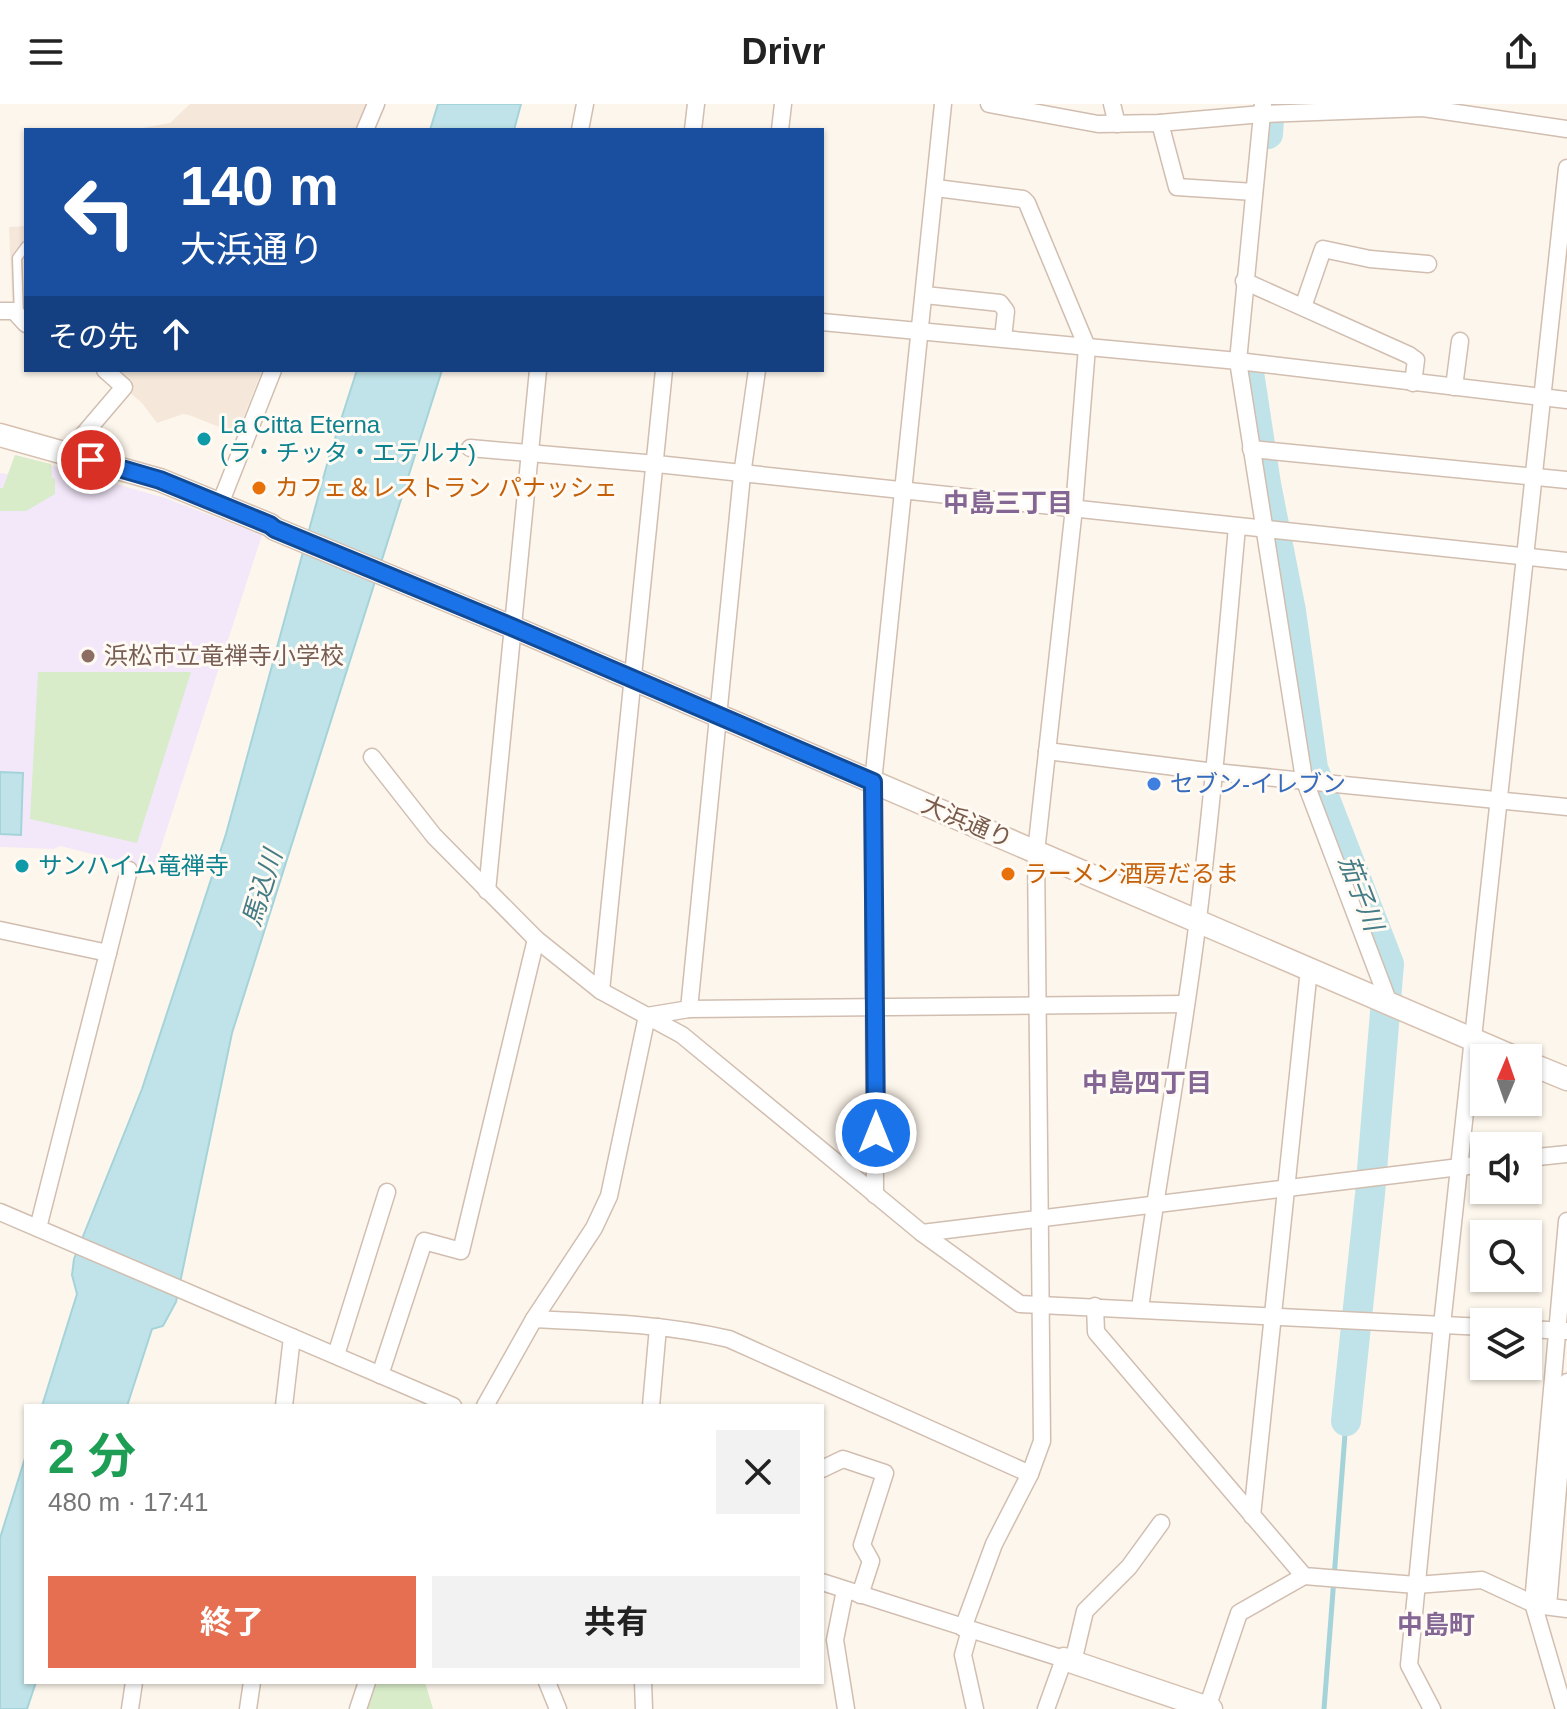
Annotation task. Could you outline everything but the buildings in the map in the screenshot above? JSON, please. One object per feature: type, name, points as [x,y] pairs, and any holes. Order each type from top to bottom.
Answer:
[{"type":"street","points":[[366,128],[376,104]]},
{"type":"street","points":[[580,128],[585,104]]},
{"type":"street","points":[[693,128],[696,104]]},
{"type":"street","points":[[780,128],[783,104]]},
{"type":"street","points":[[875,1195],[873,782],[943,104]]},
{"type":"street","points":[[989,104],[1073,121],[1117,124],[1160,123],[1266,111],[1423,108],[1514,112],[1567,129]]},
{"type":"street","points":[[1112,104],[1117,124]]},
{"type":"street","points":[[1266,111],[1244,281],[1238,361],[1304,779],[1389,1003]]},
{"type":"street","points":[[1160,123],[1177,187],[1254,192]]},
{"type":"street","points":[[1432,1709],[1409,1665],[1416,1585],[1567,168]]},
{"type":"street","points":[[936,188],[1023,199],[1027,203],[1087,347],[1074,508],[1036,852],[1042,1441],[1030,1474],[994,1544],[966,1629],[963,1655],[975,1709]]},
{"type":"street","points":[[1303,307],[1323,249],[1370,259],[1428,264]]},
{"type":"street","points":[[1244,281],[1409,355],[1416,360],[1413,383]]},
{"type":"street","points":[[925,295],[1000,303],[1006,311],[1003,338]]},
{"type":"street","points":[[0,311],[8,310],[22,320]]},
{"type":"street","points":[[824,322],[1238,361],[1567,400]]},
{"type":"street","points":[[1454,387],[1460,341]]},
{"type":"street","points":[[67,454],[124,387],[107,372]]},
{"type":"street","points":[[0,435],[160,480],[220,504],[272,372]]},
{"type":"street","points":[[487,891],[538,372]]},
{"type":"street","points":[[601,991],[657,464],[664,372]]},
{"type":"street","points":[[689,1009],[742,475],[757,372]]},
{"type":"street","points":[[470,448],[531,451],[1567,561]]},
{"type":"street","points":[[1251,449],[1567,480]]},
{"type":"street","name":"大浜通り","points":[[220,504],[1483,1044]]},
{"type":"street","points":[[1140,1309],[1153,1205],[1198,922],[1237,527]]},
{"type":"street","points":[[1047,751],[1215,772],[1567,807]]},
{"type":"street","points":[[372,757],[434,836],[536,939],[601,991],[682,1035],[922,1233],[1020,1304],[1470,1326]]},
{"type":"street","points":[[45,1232],[129,870]]},
{"type":"street","points":[[0,930],[108,953]]},
{"type":"street","points":[[380,1375],[424,1241],[461,1251],[536,939]]},
{"type":"street","points":[[1252,1516],[1309,969]]},
{"type":"street","points":[[647,1016],[689,1009],[1186,1004]]},
{"type":"street","points":[[486,1404],[534,1319],[594,1228],[609,1196],[647,1016]]},
{"type":"street","points":[[1542,1069],[1567,1079]]},
{"type":"street","points":[[1542,1157],[1567,1154]]},
{"type":"street","points":[[922,1233],[1470,1165]]},
{"type":"street","points":[[336,1355],[387,1192]]},
{"type":"street","points":[[0,1212],[448,1404]]},
{"type":"street","points":[[1564,1709],[1540,1605],[1567,1221]]},
{"type":"street","points":[[1095,1306],[1096,1332],[1304,1576]]},
{"type":"street","points":[[534,1319],[658,1327],[729,1339],[1030,1474]]},
{"type":"street","points":[[651,1404],[658,1327]]},
{"type":"street","points":[[284,1404],[292,1337]]},
{"type":"street","points":[[1540,1605],[1567,1382]]},
{"type":"street","points":[[824,1468],[843,1459],[885,1473],[862,1545],[871,1561],[853,1592],[835,1640],[846,1709]]},
{"type":"street","points":[[1046,1709],[1069,1661],[1085,1611],[1129,1567],[1161,1523]]},
{"type":"street","points":[[824,1583],[1209,1708],[1239,1613],[1304,1576],[1416,1585],[1482,1580],[1540,1605],[1567,1609]]},
{"type":"street","points":[[130,1709],[134,1684]]},
{"type":"street","points":[[248,1709],[252,1684]]},
{"type":"street","points":[[358,1709],[366,1684]]},
{"type":"street","points":[[548,1684],[558,1709]]},
{"type":"street","points":[[643,1684],[644,1709]]},
{"type":"lane","points":[[22,320],[17,258],[24,249]]},
{"type":"shaded area","points":[[190,104],[369,104],[359,128],[143,128],[170,123]]},
{"type":"shaded area","points":[[24,226],[24,311],[12,301],[9,227]]},
{"type":"shaded area","points":[[120,372],[261,372],[237,434],[183,414],[157,423],[128,391],[133,383]]},
{"type":"shaded area","points":[[15,455],[165,498],[262,535],[152,875],[121,861],[60,846],[54,849],[0,847],[0,473],[8,474]]},
{"type":"green space","points":[[15,455],[51,464],[55,494],[26,511],[0,511],[0,488],[3,488]]},
{"type":"green space","points":[[38,672],[191,672],[137,843],[30,819]]},
{"type":"green space","points":[[370,1684],[426,1684],[433,1709],[363,1709]]},
{"type":"water","points":[[438,104],[521,104],[515,128],[431,128]]},
{"type":"water","name":"馬込川","points":[[356,372],[441,372],[232,1033],[176,1302],[163,1326],[152,1329],[128,1404],[43,1404],[77,1294],[72,1275],[74,1259],[142,1089],[226,834],[329,457]]},
{"type":"water","points":[[0,772],[23,773],[21,835],[0,834]]},
{"type":"water","points":[[24,1461],[24,1684],[35,1684],[27,1709],[0,1709],[0,1538]]},
{"type":"waterway","name":"茄子川","points":[[1268,134],[1270,104]]},
{"type":"waterway","name":"茄子川","points":[[1249,372],[1266,484],[1291,611],[1313,768],[1389,964],[1370,1194],[1346,1421]]},
{"type":"waterway","points":[[1324,1709],[1346,1421]]},
{"type":"place","name":"La Citta Eterna (ラ・チッタ・エテルナ)","points":[[204,439]]},
{"type":"place","name":"カフェ＆レストラン パナッシェ","points":[[259,488]]},
{"type":"place","name":"浜松市立竜禅寺小学校","points":[[88,656]]},
{"type":"place","name":"セブン-イレブン","points":[[1154,784]]},
{"type":"place","name":"サンハイム竜禅寺","points":[[22,866]]},
{"type":"place","name":"ラーメン酒房だるま","points":[[1008,874]]},
{"type":"district","name":"中島三丁目","points":[[1008,503]]},
{"type":"district","name":"中島四丁目","points":[[1147,1083]]},
{"type":"district","name":"中島町","points":[[1436,1625]]},
{"type":"route","points":[[91,460],[160,480],[220,504],[873,782],[876,1133]]}]
